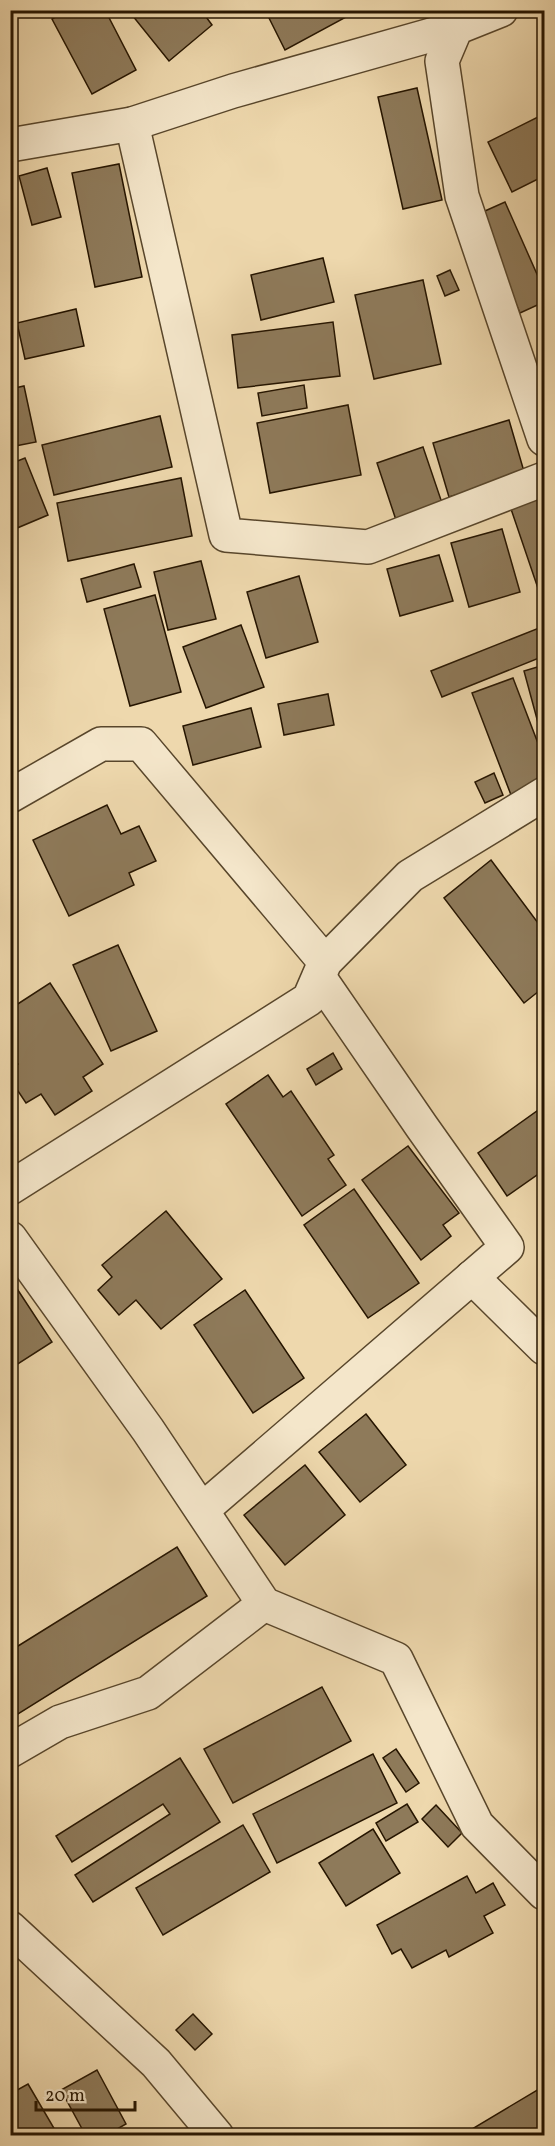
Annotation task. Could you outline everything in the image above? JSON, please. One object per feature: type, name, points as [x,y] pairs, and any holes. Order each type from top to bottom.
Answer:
[{"type":"street","points":[[10,146],[132,124],[233,91],[456,28],[501,10]]},
{"type":"street","points":[[456,28],[442,61],[462,196],[544,439]]},
{"type":"street","points":[[132,124],[159,233],[189,377],[226,535],[368,547],[544,479]]},
{"type":"street","points":[[10,796],[101,744],[141,744],[322,969],[422,1127],[507,1247],[202,1510]]},
{"type":"street","points":[[10,1188],[309,999],[322,969],[410,876],[544,794]]},
{"type":"street","points":[[10,1238],[148,1430],[264,1604],[396,1659],[477,1825],[544,1893]]},
{"type":"street","points":[[472,1277],[544,1348]]},
{"type":"street","points":[[10,1751],[60,1722],[148,1693],[264,1604]]},
{"type":"street","points":[[10,1928],[156,2063],[217,2136]]},
{"type":"building","points":[[68,10],[105,10],[136,70],[92,94],[52,19]]},
{"type":"building","points":[[128,10],[201,10],[212,25],[169,61]]},
{"type":"building","points":[[265,10],[345,10],[348,16],[285,50]]},
{"type":"building","points":[[417,88],[442,200],[403,209],[378,97]]},
{"type":"building","points":[[544,114],[544,176],[512,192],[488,142]]},
{"type":"building","points":[[119,164],[142,277],[95,287],[72,173]]},
{"type":"building","points":[[47,168],[61,217],[32,225],[19,176]]},
{"type":"building","points":[[505,202],[544,290],[544,302],[520,313],[476,215]]},
{"type":"building","points":[[323,258],[334,302],[261,320],[251,275]]},
{"type":"building","points":[[450,270],[459,290],[445,296],[437,276]]},
{"type":"building","points":[[423,280],[441,364],[374,379],[355,295]]},
{"type":"building","points":[[76,309],[84,346],[25,359],[17,323]]},
{"type":"building","points":[[333,322],[340,376],[238,388],[232,335]]},
{"type":"building","points":[[304,385],[307,408],[262,416],[258,393]]},
{"type":"building","points":[[24,386],[36,442],[10,447],[10,389]]},
{"type":"building","points":[[348,405],[361,475],[270,493],[257,423]]},
{"type":"building","points":[[160,416],[172,467],[54,495],[42,445]]},
{"type":"building","points":[[509,420],[525,475],[449,497],[433,443]]},
{"type":"building","points":[[423,447],[442,503],[396,520],[377,463]]},
{"type":"building","points":[[25,458],[48,515],[10,531],[10,464]]},
{"type":"building","points":[[181,478],[192,536],[68,561],[57,503]]},
{"type":"building","points":[[544,497],[544,606],[511,509]]},
{"type":"building","points":[[502,529],[520,592],[469,607],[451,543]]},
{"type":"building","points":[[439,555],[453,601],[400,616],[387,569]]},
{"type":"building","points":[[201,561],[216,619],[168,630],[154,572]]},
{"type":"building","points":[[134,564],[141,587],[87,602],[81,579]]},
{"type":"building","points":[[299,576],[318,642],[266,658],[247,592]]},
{"type":"building","points":[[155,595],[181,692],[130,706],[104,609]]},
{"type":"building","points":[[241,625],[264,687],[206,708],[183,647]]},
{"type":"building","points":[[544,626],[544,656],[442,697],[431,671]]},
{"type":"building","points":[[544,665],[544,745],[524,671]]},
{"type":"building","points":[[513,678],[544,759],[544,782],[511,795],[472,693]]},
{"type":"building","points":[[328,694],[334,725],[284,735],[278,704]]},
{"type":"building","points":[[251,708],[261,747],[193,765],[183,726]]},
{"type":"building","points":[[494,773],[503,795],[485,803],[475,782]]},
{"type":"building","points":[[107,805],[121,834],[139,826],[156,861],[129,873],[134,885],[69,916],[33,840]]},
{"type":"building","points":[[491,860],[544,931],[544,987],[524,1003],[444,898]]},
{"type":"building","points":[[118,945],[157,1031],[111,1051],[73,965]]},
{"type":"building","points":[[50,983],[103,1064],[83,1077],[92,1091],[55,1115],[41,1094],[26,1103],[10,1079],[10,1069],[18,1064],[10,1053],[10,1027],[13,1025],[10,1022],[10,1009]]},
{"type":"building","points":[[333,1053],[342,1069],[316,1085],[307,1069]]},
{"type":"building","points":[[268,1075],[283,1097],[291,1091],[334,1155],[328,1159],[346,1185],[302,1216],[226,1104]]},
{"type":"building","points":[[544,1106],[544,1170],[507,1196],[478,1153]]},
{"type":"building","points":[[408,1146],[459,1213],[443,1225],[451,1236],[421,1260],[362,1180]]},
{"type":"building","points":[[354,1189],[419,1283],[368,1318],[304,1225]]},
{"type":"building","points":[[166,1211],[222,1279],[161,1329],[136,1300],[119,1315],[98,1290],[112,1277],[102,1265]]},
{"type":"building","points":[[10,1278],[52,1342],[10,1369]]},
{"type":"building","points":[[245,1290],[304,1378],[253,1413],[194,1325]]},
{"type":"building","points":[[366,1414],[406,1465],[360,1502],[319,1452]]},
{"type":"building","points":[[305,1465],[345,1515],[285,1565],[244,1515]]},
{"type":"building","points":[[177,1547],[207,1596],[10,1719],[10,1651]]},
{"type":"building","points":[[322,1687],[351,1741],[233,1803],[204,1749]]},
{"type":"building","points":[[396,1749],[419,1783],[406,1792],[383,1758]]},
{"type":"building","points":[[373,1754],[397,1803],[277,1863],[253,1814]]},
{"type":"building","points":[[180,1758],[220,1822],[93,1902],[75,1875],[170,1814],[163,1804],[72,1862],[56,1836]]},
{"type":"building","points":[[407,1804],[418,1822],[386,1841],[376,1823]]},
{"type":"building","points":[[436,1805],[462,1833],[448,1847],[422,1819]]},
{"type":"building","points":[[243,1825],[270,1872],[163,1935],[136,1888]]},
{"type":"building","points":[[373,1829],[400,1873],[346,1906],[319,1863]]},
{"type":"building","points":[[467,1876],[476,1893],[493,1883],[505,1905],[484,1916],[493,1933],[449,1957],[446,1950],[412,1968],[401,1949],[392,1954],[377,1925]]},
{"type":"building","points":[[193,2014],[212,2034],[195,2050],[176,2030]]},
{"type":"building","points":[[97,2070],[126,2124],[105,2136],[86,2136],[61,2090]]},
{"type":"building","points":[[28,2084],[55,2130],[45,2136],[10,2136],[10,2094]]},
{"type":"building","points":[[544,2086],[544,2133],[541,2136],[475,2136],[472,2129]]}]
